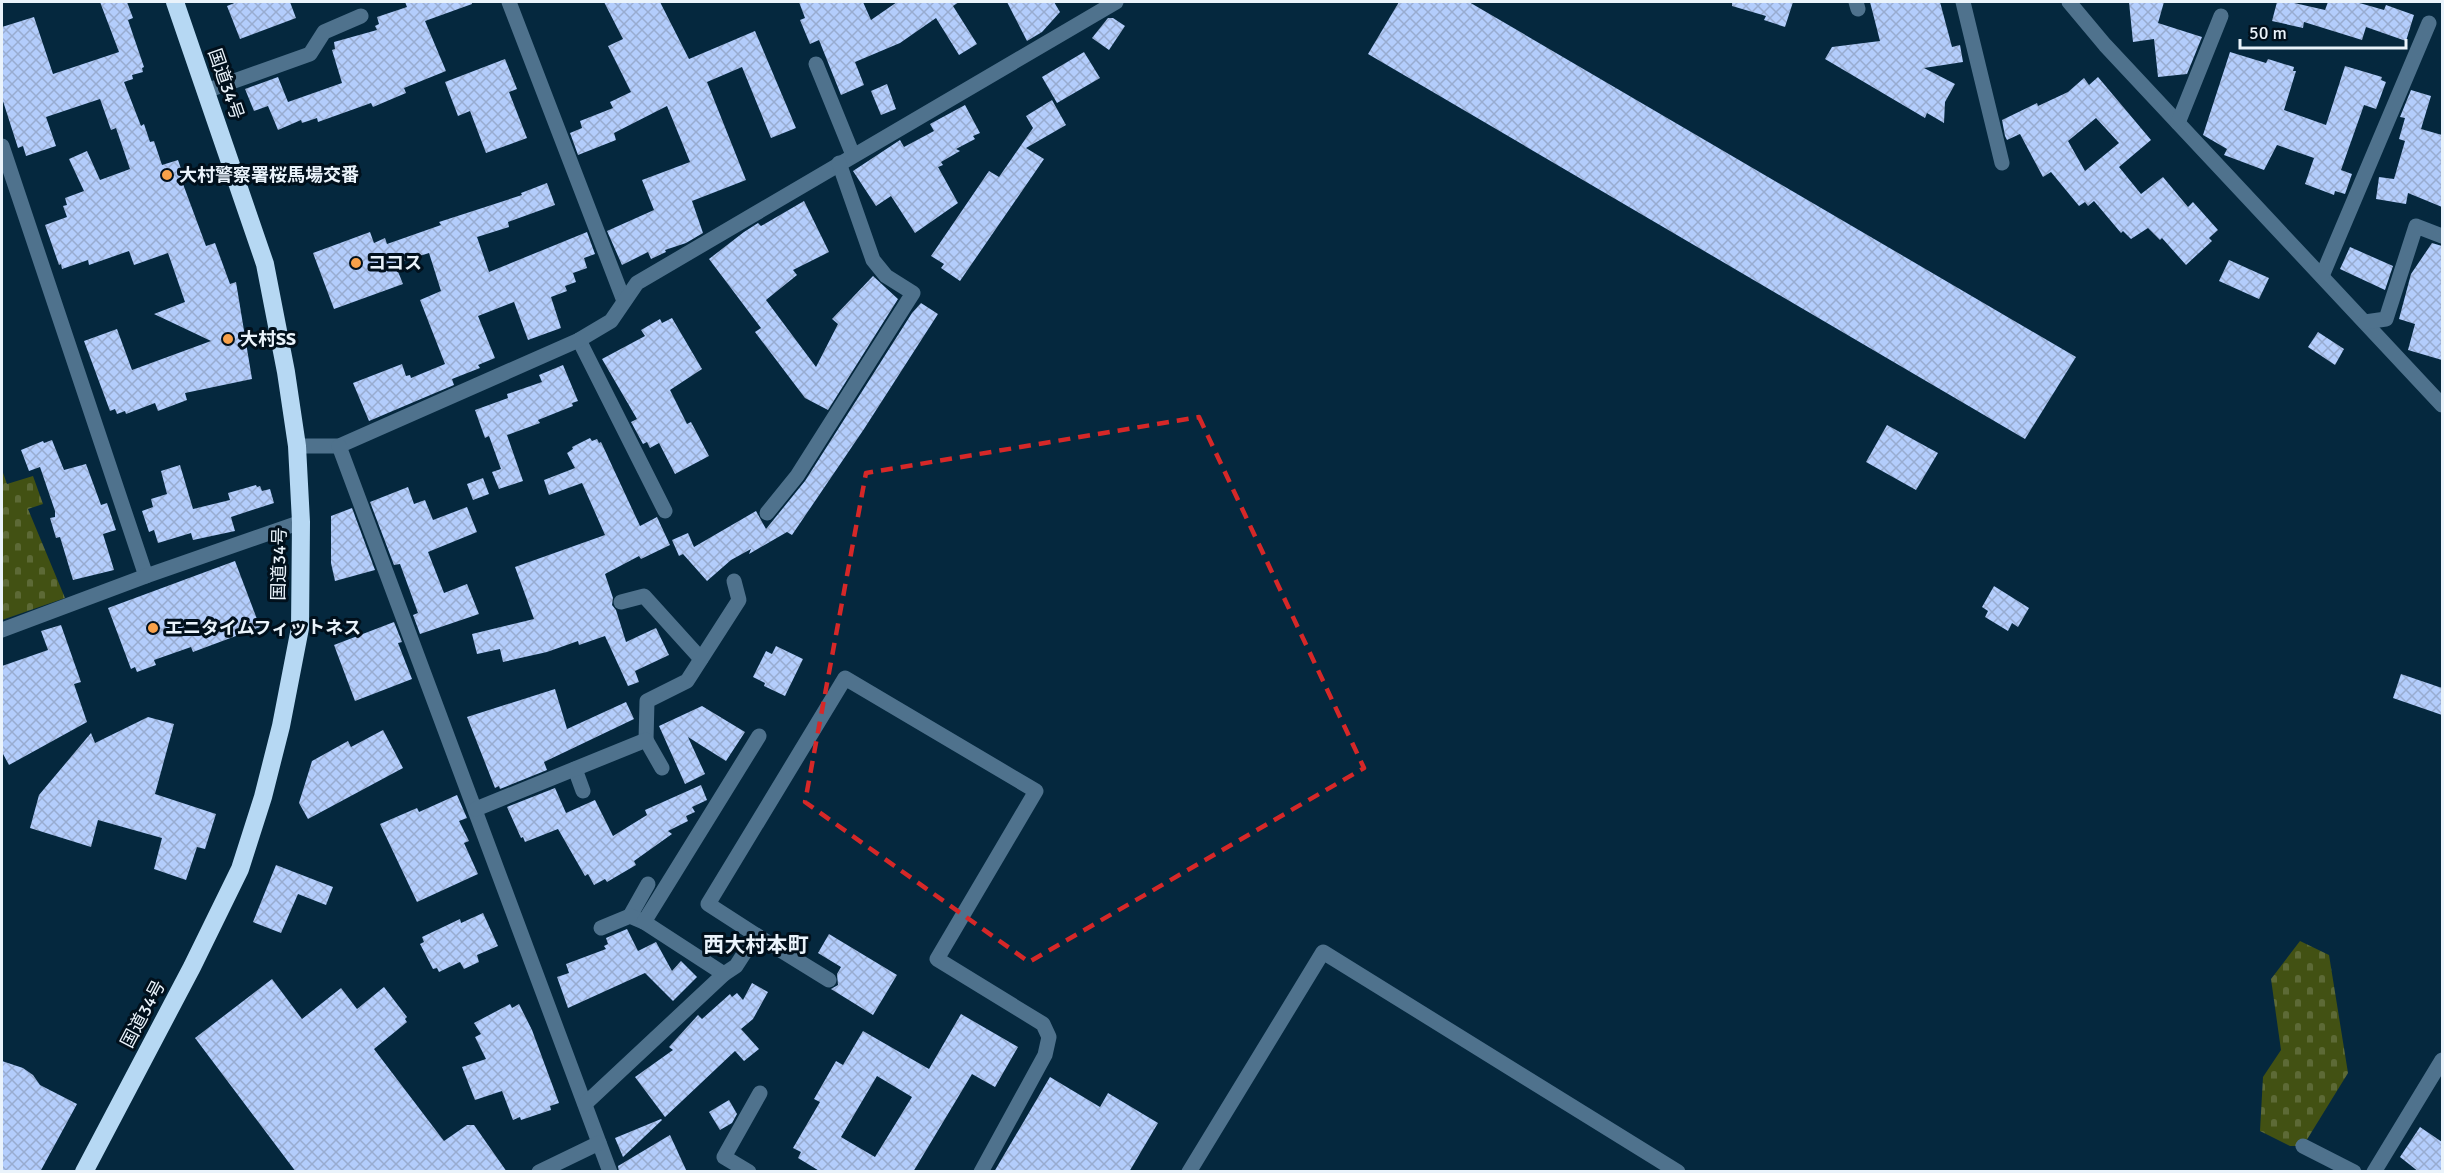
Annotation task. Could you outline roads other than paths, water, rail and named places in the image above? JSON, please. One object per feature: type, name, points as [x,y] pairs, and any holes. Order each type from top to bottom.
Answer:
[{"type":"highway","name":"国道34号","points":[[84,1172],[192,967],[240,869],[263,797],[281,726],[300,628],[301,522],[297,446],[286,372],[265,264],[175,2]]},
{"type":"street","points":[[509,2],[624,301]]},
{"type":"street","points":[[297,446],[339,446],[579,340],[611,321],[637,283],[1116,2]]},
{"type":"street","points":[[1963,2],[2001,163]]},
{"type":"street","points":[[2069,2],[2105,45],[2442,405]]},
{"type":"street","points":[[2178,123],[2221,15]]},
{"type":"street","points":[[206,91],[310,54],[324,32],[361,16]]},
{"type":"street","points":[[2322,276],[2429,23]]},
{"type":"street","points":[[816,64],[853,155]]},
{"type":"street","points":[[2,146],[5,170],[146,576]]},
{"type":"street","points":[[767,513],[797,476],[914,293],[886,276],[873,260],[839,163]]},
{"type":"street","points":[[2364,322],[2386,319],[2416,226],[2442,236]]},
{"type":"street","points":[[579,340],[665,511]]},
{"type":"street","points":[[339,446],[610,1172]]},
{"type":"street","points":[[2,630],[146,576],[301,522]]},
{"type":"street","points":[[662,768],[646,740],[647,700],[687,681],[739,600],[734,581]]},
{"type":"street","points":[[621,602],[644,596],[701,659]]},
{"type":"street","points":[[829,980],[708,904],[845,678],[1036,791],[937,959],[1042,1024],[1049,1037],[1045,1055],[981,1172]]},
{"type":"street","points":[[601,928],[637,919],[759,736]]},
{"type":"street","points":[[476,809],[646,740]]},
{"type":"street","points":[[575,769],[583,791]]},
{"type":"street","points":[[637,919],[648,884]]},
{"type":"street","points":[[637,919],[724,974]]},
{"type":"street","points":[[585,1104],[724,974],[736,966],[756,935]]},
{"type":"street","points":[[1189,1172],[1323,952],[1678,1172]]},
{"type":"street","points":[[2374,1172],[2442,1059]]},
{"type":"street","points":[[749,1172],[724,1157],[760,1094]]},
{"type":"street","points":[[539,1172],[599,1143]]},
{"type":"street","points":[[2303,1146],[2354,1172]]},
{"type":"place","name":"大村警察署桜馬場交番","points":[[167,175]]},
{"type":"place","name":"ココス","points":[[356,263]]},
{"type":"place","name":"大村SS","points":[[228,339]]},
{"type":"place","name":"エニタイムフィットネス","points":[[153,628]]},
{"type":"district","name":"西大村本町","points":[[756,945]]}]
